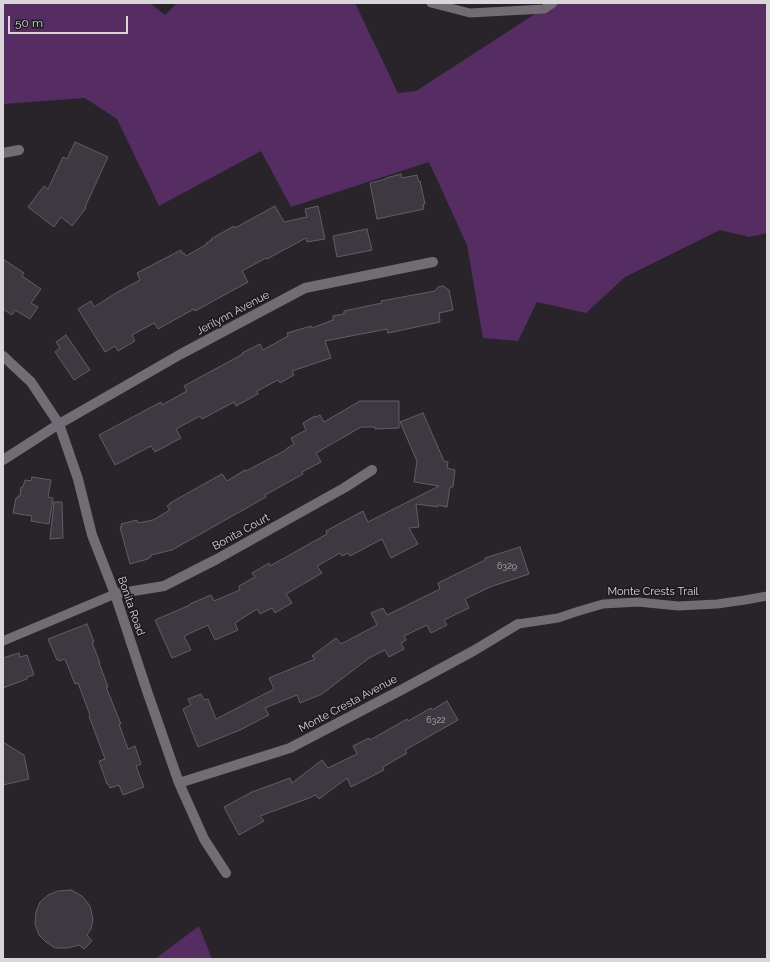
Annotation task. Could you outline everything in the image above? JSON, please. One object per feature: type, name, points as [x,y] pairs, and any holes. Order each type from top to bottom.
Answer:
[{"type":"street","points":[[3,153],[18,150]]},
{"type":"street","name":"Jerilynn Avenue","points":[[3,460],[59,424],[181,354],[305,288],[433,262]]},
{"type":"street","name":"Bonita Road","points":[[3,356],[31,382],[59,424],[78,479],[92,535],[115,594],[147,692],[180,783],[204,839],[226,873]]},
{"type":"street","name":"Bonita Court","points":[[115,594],[164,586],[217,559],[344,488],[372,470]]},
{"type":"street","name":"Monte Cresta Avenue","points":[[180,783],[290,748],[403,689],[518,624]]},
{"type":"lane","points":[[431,3],[470,13],[544,9],[553,3]]},
{"type":"lane","points":[[3,641],[115,594]]},
{"type":"lane","name":"Monte Crests Trail","points":[[518,624],[558,618],[603,604],[638,602],[678,606],[724,603],[767,596]]},
{"type":"shaded area","points":[[3,3],[150,3],[165,15],[177,3],[355,3],[398,93],[416,91],[552,3],[767,3],[767,233],[749,237],[720,230],[625,277],[586,313],[537,302],[518,341],[483,338],[467,245],[429,162],[291,207],[261,151],[159,206],[117,119],[85,98],[3,104]]},
{"type":"shaded area","points":[[199,926],[212,959],[155,959]]},
{"type":"building","points":[[75,142],[108,157],[85,207],[86,208],[72,226],[61,217],[54,227],[28,207],[44,186],[48,189],[63,157],[67,159]]},
{"type":"building","points":[[401,174],[402,178],[417,175],[419,182],[420,181],[425,204],[423,204],[424,209],[377,219],[370,183]]},
{"type":"building","points":[[275,206],[284,222],[307,217],[305,209],[318,206],[325,239],[307,242],[306,238],[267,259],[266,258],[242,271],[248,282],[158,329],[154,323],[132,335],[135,341],[118,351],[115,346],[105,352],[78,309],[91,301],[94,307],[140,280],[137,273],[181,250],[186,256],[234,226],[235,228]]},
{"type":"building","points":[[367,229],[372,250],[337,257],[333,236]]},
{"type":"building","points":[[3,259],[24,273],[22,276],[41,289],[31,303],[38,307],[30,319],[15,310],[12,315],[3,309]]},
{"type":"building","points":[[443,286],[449,290],[453,310],[439,313],[440,322],[388,333],[387,329],[325,341],[331,358],[292,371],[294,375],[280,383],[278,380],[257,391],[258,394],[236,406],[234,402],[202,419],[200,416],[176,429],[181,438],[155,452],[151,446],[115,465],[99,435],[161,402],[162,405],[187,391],[184,386],[260,344],[263,350],[288,336],[287,333],[311,326],[312,328],[333,320],[333,316],[344,314],[344,311],[382,303],[381,301],[435,291],[438,287]]},
{"type":"building","points":[[66,335],[90,370],[74,380],[55,352],[60,348],[56,342]]},
{"type":"building","points":[[360,401],[399,401],[399,428],[375,429],[375,427],[361,427],[316,453],[321,462],[302,472],[303,474],[265,495],[266,497],[172,550],[151,555],[148,559],[130,564],[120,527],[122,527],[121,524],[137,520],[138,523],[153,520],[170,510],[167,506],[170,503],[222,474],[227,481],[245,470],[246,471],[286,450],[294,444],[291,438],[306,430],[303,423],[315,416],[320,415],[324,422]]},
{"type":"building","points":[[423,413],[444,461],[448,462],[447,468],[455,470],[453,487],[450,487],[447,507],[416,504],[419,527],[409,528],[418,544],[391,558],[382,539],[350,556],[348,553],[342,556],[340,553],[317,566],[322,573],[286,594],[292,603],[275,613],[272,608],[260,614],[257,609],[235,623],[238,630],[215,640],[208,625],[184,636],[191,650],[172,658],[155,620],[211,595],[214,601],[240,590],[239,586],[255,577],[252,573],[269,563],[270,566],[327,534],[326,531],[363,511],[368,522],[439,486],[414,482],[417,461],[400,422]]},
{"type":"building","points":[[32,477],[51,480],[48,497],[53,498],[49,524],[31,521],[32,516],[13,513],[16,498],[20,496],[21,487],[23,487],[25,480],[31,481]]},
{"type":"building","points":[[54,502],[62,502],[63,538],[50,539]]},
{"type":"building","points":[[520,547],[529,574],[490,587],[465,599],[469,608],[444,620],[447,625],[431,633],[427,625],[404,636],[406,640],[401,643],[404,649],[389,657],[385,650],[369,658],[322,694],[300,703],[297,695],[265,708],[269,715],[240,730],[198,747],[183,709],[191,705],[188,699],[201,694],[204,700],[208,699],[216,719],[274,689],[269,678],[315,659],[312,656],[336,638],[341,644],[377,625],[371,613],[383,608],[387,615],[440,589],[438,583],[485,560],[485,558]]},
{"type":"building","points":[[87,624],[108,687],[106,687],[121,724],[119,724],[128,749],[135,746],[141,764],[136,766],[144,787],[123,795],[119,785],[110,788],[107,784],[99,761],[105,759],[78,683],[75,684],[65,659],[59,661],[57,660],[48,639]]},
{"type":"building","points":[[19,653],[20,657],[27,655],[34,675],[3,688],[3,658]]},
{"type":"building","points":[[447,701],[458,720],[405,750],[407,753],[383,767],[384,770],[351,787],[347,778],[319,799],[315,795],[260,816],[264,821],[239,835],[224,807],[252,792],[290,778],[292,783],[322,760],[328,768],[357,754],[353,746],[369,738],[370,740],[407,719],[408,721]]},
{"type":"building","points":[[3,742],[24,755],[29,779],[3,785]]},
{"type":"building","points":[[71,890],[82,896],[90,906],[93,919],[91,929],[87,935],[92,941],[84,949],[79,945],[67,948],[55,948],[39,935],[35,924],[36,912],[40,902],[48,895],[58,891]]}]
